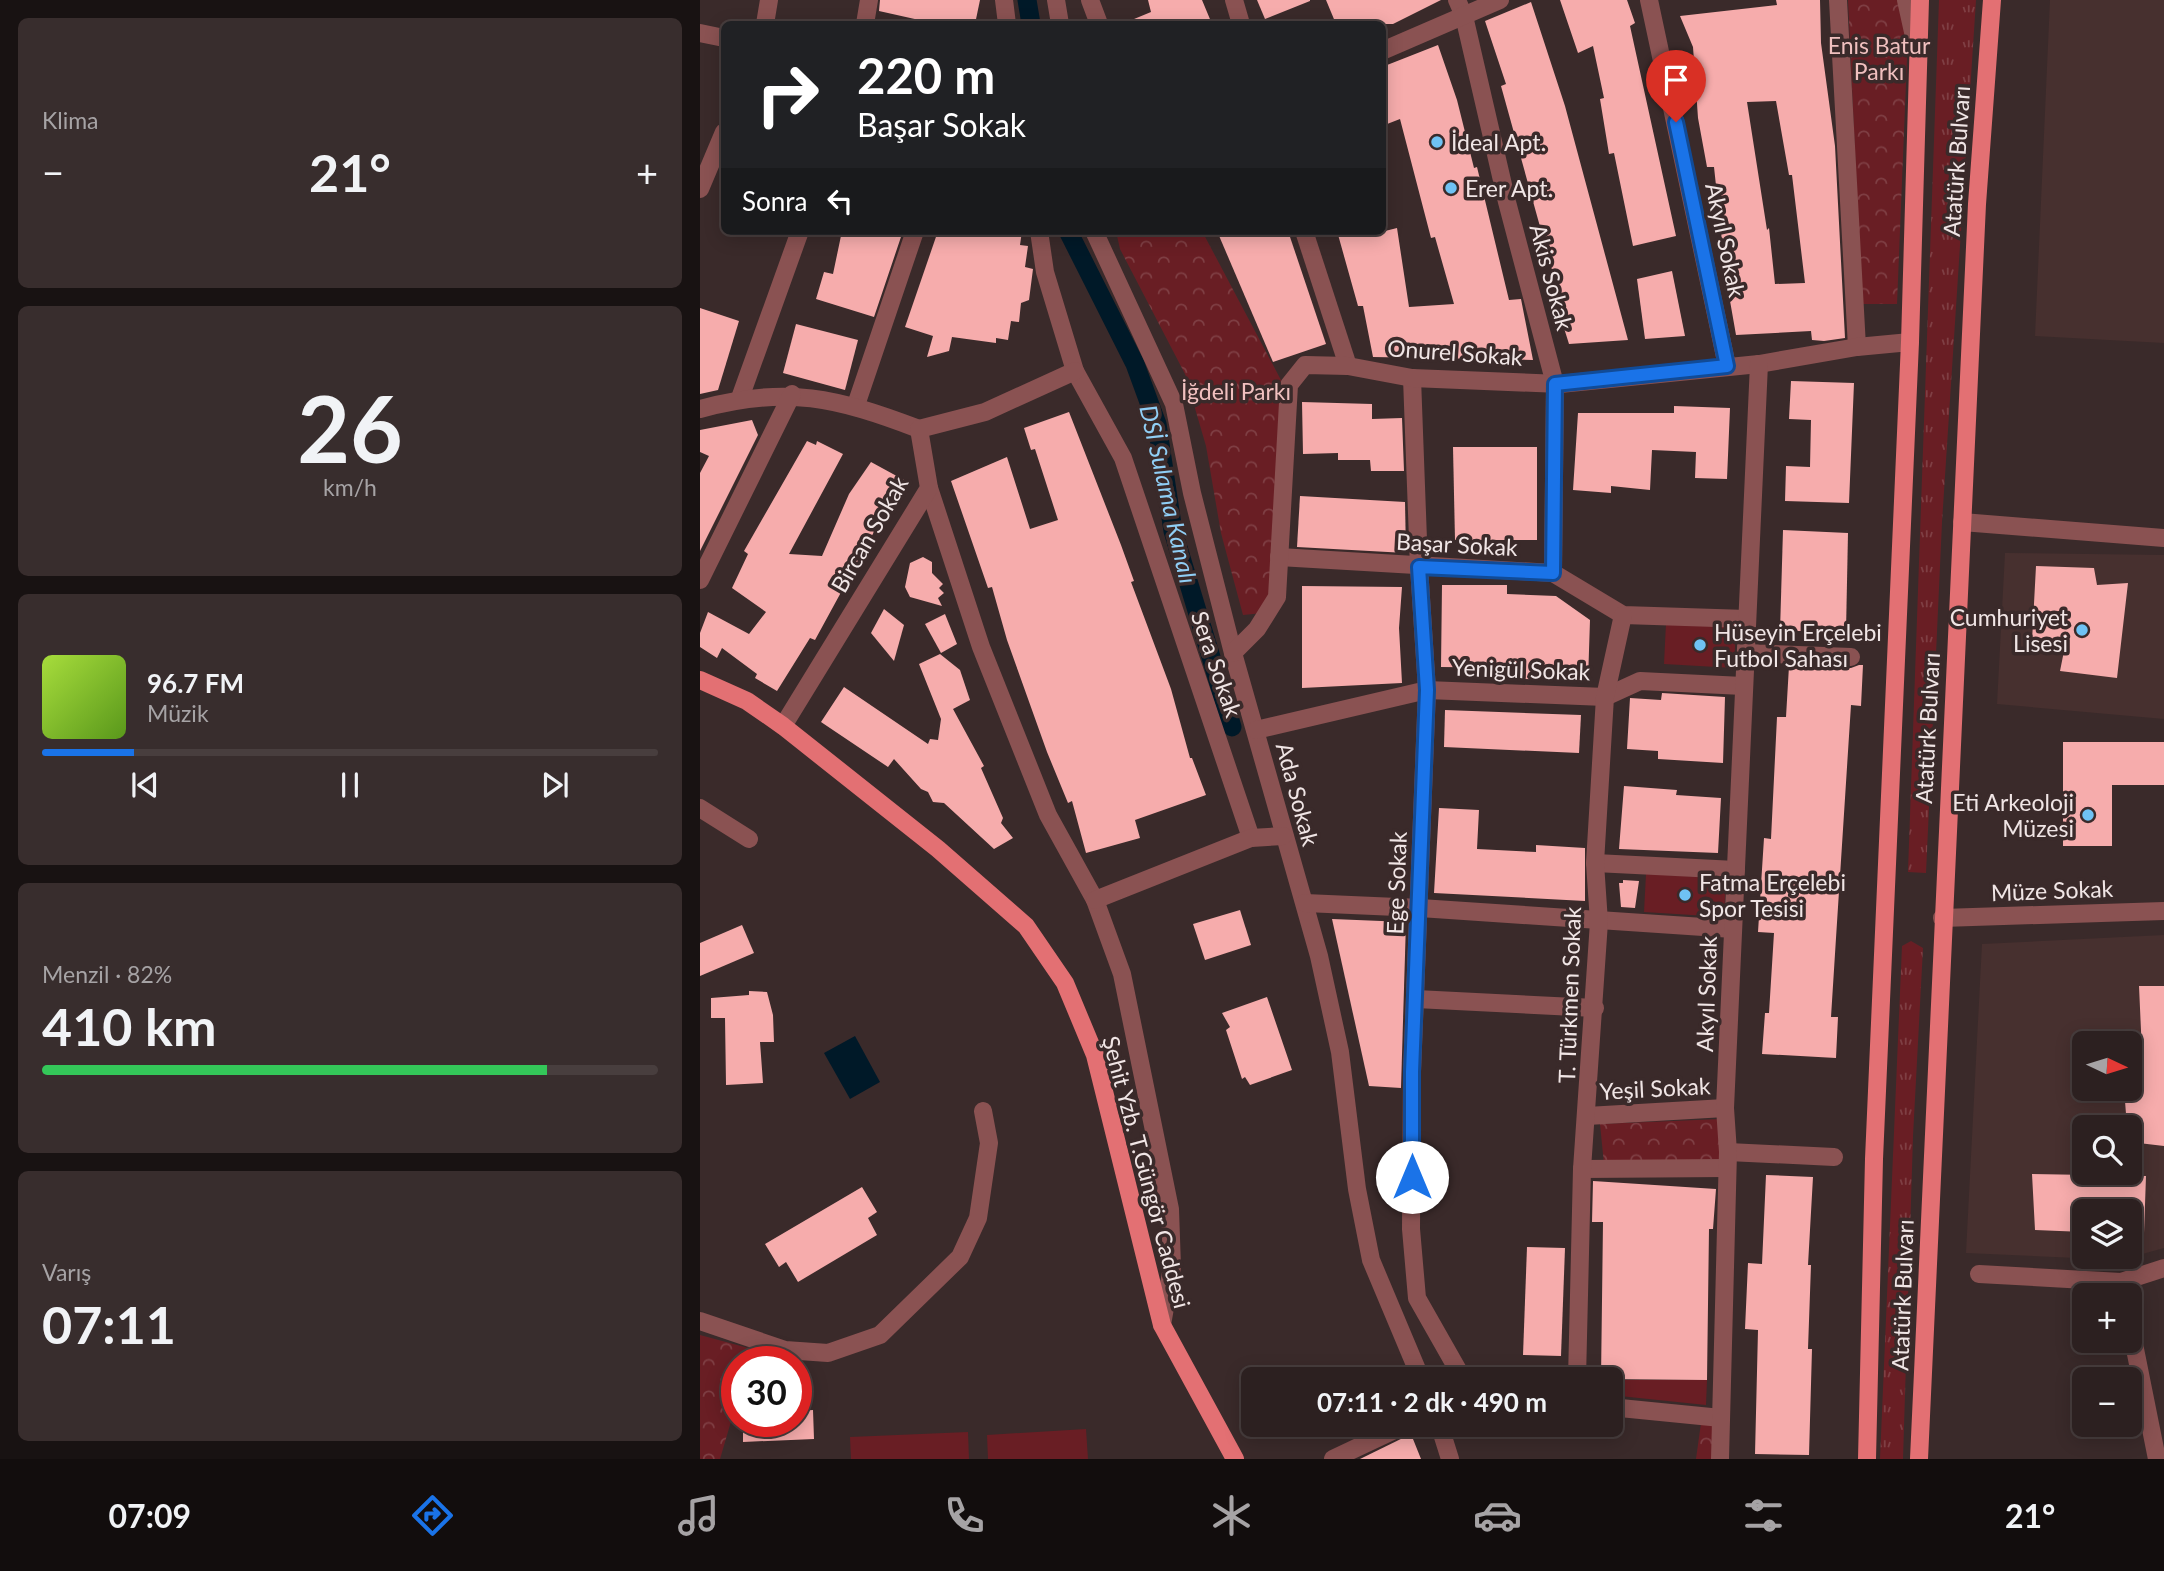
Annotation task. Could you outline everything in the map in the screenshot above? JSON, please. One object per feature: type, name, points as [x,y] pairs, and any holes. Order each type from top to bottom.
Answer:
[{"type":"main road","name":"Atatürk Bulvarı","points":[[1867,1459],[1874,1159],[1910,342],[1920,0]]},
{"type":"main road","name":"Atatürk Bulvarı","points":[[1919,1459],[1942,918],[1978,204],[1992,0]]},
{"type":"main road","name":"Şehit Yzb. T.Güngör Caddesi","points":[[700,680],[747,701],[783,726],[937,849],[1026,926],[1065,983],[1095,1055],[1162,1325],[1236,1459]]},
{"type":"street","points":[[766,21],[769,0]]},
{"type":"street","points":[[866,21],[869,0]]},
{"type":"street","points":[[1004,0],[1007,21]]},
{"type":"street","points":[[1056,0],[1060,21]]},
{"type":"street","points":[[1090,0],[1097,21]]},
{"type":"street","points":[[1234,0],[1240,21]]},
{"type":"street","points":[[1386,49],[1461,8],[1500,0]]},
{"type":"street","name":"Akyıl Sokak","points":[[1649,0],[1727,366]]},
{"type":"street","points":[[1838,0],[1857,347]]},
{"type":"street","points":[[1906,0],[1918,54]]},
{"type":"street","name":"Akis Sokak","points":[[1461,8],[1507,202],[1555,384],[1553,573]]},
{"type":"street","points":[[700,33],[721,37]]},
{"type":"street","points":[[700,189],[721,139]]},
{"type":"street","points":[[740,398],[799,235]]},
{"type":"street","points":[[856,405],[914,235]]},
{"type":"street","name":"Sera Sokak","points":[[1040,235],[1045,272],[1075,370],[1123,458],[1251,838]]},
{"type":"street","name":"Ada Sokak","points":[[1096,235],[1174,404],[1192,493],[1233,653],[1304,903],[1340,1052],[1357,1189],[1371,1260],[1416,1367]]},
{"type":"street","points":[[1305,235],[1348,366]]},
{"type":"street","name":"Onurel Sokak","points":[[1233,653],[1257,629],[1277,597],[1289,385],[1305,365],[1348,366],[1412,378],[1555,384],[1759,364],[1857,347],[1910,342]]},
{"type":"street","name":"Akyıl Sokak","points":[[1720,1459],[1728,1160],[1726,1108],[1759,364]]},
{"type":"street","points":[[700,410],[740,398],[792,394],[856,405],[919,429],[985,412],[1075,370]]},
{"type":"street","name":"Ege Sokak","points":[[1412,378],[1427,690],[1411,1230],[1417,1298],[1456,1367]]},
{"type":"street","points":[[700,580],[792,394]]},
{"type":"street","name":"Bircan Sokak","points":[[783,726],[929,488],[919,429]]},
{"type":"street","points":[[929,488],[981,647],[1048,815],[1095,900],[1122,974],[1170,1209],[1172,1267],[1162,1325]]},
{"type":"street","points":[[1962,522],[2164,538]]},
{"type":"street","name":"Başar Sokak","points":[[1279,556],[1419,567],[1553,573],[1623,615],[1747,619]]},
{"type":"street","name":"T. Türkmen Sokak","points":[[1577,1367],[1581,1170],[1600,922],[1595,863],[1605,697],[1623,615]]},
{"type":"street","points":[[1745,653],[1851,657]]},
{"type":"street","name":"Yenigül Sokak","points":[[1256,730],[1427,690],[1605,697],[1640,681],[1744,686]]},
{"type":"street","points":[[700,808],[749,839]]},
{"type":"street","points":[[1095,900],[1251,838],[1283,836]]},
{"type":"street","points":[[1595,863],[1736,870]]},
{"type":"street","points":[[1304,903],[1733,929]]},
{"type":"street","name":"Müze Sokak","points":[[1942,918],[2164,911]]},
{"type":"street","points":[[1416,999],[1595,1008]]},
{"type":"street","name":"Yeşil Sokak","points":[[1587,1116],[1726,1108]]},
{"type":"street","points":[[700,1321],[785,1350],[828,1353],[880,1335],[960,1257],[978,1218],[989,1143],[983,1111]]},
{"type":"street","points":[[1581,1170],[1728,1160],[1834,1157]]},
{"type":"street","points":[[2133,1283],[2164,1268]]},
{"type":"street","points":[[1979,1274],[2072,1283]]},
{"type":"street","points":[[2136,1353],[2157,1459]]},
{"type":"street","points":[[1623,1408],[1721,1418]]},
{"type":"street","points":[[1333,1459],[1379,1437]]},
{"type":"street","points":[[1443,1437],[1450,1459]]},
{"type":"shaded area","points":[[2050,0],[2164,0],[2164,343],[2035,336]]},
{"type":"shaded area","name":"Cumhuriyet Lisesi","points":[[2005,553],[2164,555],[2164,719],[1997,704]]},
{"type":"shaded area","points":[[2164,935],[2164,1248],[2142,1254],[2142,1199],[2072,1199],[2072,1258],[1966,1253],[1982,944]]},
{"type":"green space","name":"Enis Batur Parkı","points":[[1848,0],[1900,0],[1902,8],[1907,58],[1897,304],[1862,304]]},
{"type":"green space","points":[[1939,0],[1976,0],[1942,522],[1926,873],[1908,872]]},
{"type":"green space","name":"İğdeli Parkı","points":[[1117,235],[1204,235],[1282,382],[1273,590],[1263,613],[1243,615],[1221,533],[1206,446],[1185,374],[1120,249]]},
{"type":"green space","name":"Hüseyin Erçelebi Futbol Sahası","points":[[1666,623],[1736,626],[1734,668],[1664,664]]},
{"type":"green space","name":"Fatma Erçelebi Spor Tesisi","points":[[1646,874],[1726,878],[1724,917],[1644,912]]},
{"type":"green space","points":[[1911,941],[1923,948],[1913,1136],[1903,1459],[1880,1459],[1902,946]]},
{"type":"green space","points":[[1721,1119],[1720,1159],[1604,1164],[1600,1124]]},
{"type":"green space","points":[[700,1335],[741,1346],[721,1346],[721,1437],[726,1437],[720,1459],[700,1459]]},
{"type":"green space","points":[[1623,1380],[1707,1380],[1706,1405],[1623,1396]]},
{"type":"green space","points":[[1702,1416],[1721,1418],[1720,1459],[1696,1459]]},
{"type":"green space","points":[[1086,1429],[1088,1459],[988,1459],[987,1435]]},
{"type":"green space","points":[[968,1432],[969,1459],[851,1459],[850,1437]]},
{"type":"water","points":[[855,1036],[880,1082],[850,1099],[824,1053]]},
{"type":"building","points":[[880,0],[980,0],[976,21],[924,21],[879,11]]},
{"type":"building","points":[[1148,0],[1202,0],[1211,21],[1129,21],[1151,12]]},
{"type":"building","points":[[1257,0],[1310,0],[1310,1],[1265,19]]},
{"type":"building","points":[[1326,0],[1441,0],[1393,24],[1386,24],[1386,21],[1335,21]]},
{"type":"building","points":[[1560,0],[1627,0],[1635,23],[1630,26],[1676,236],[1633,246],[1614,153],[1609,154],[1600,99],[1604,98],[1593,46],[1578,53]]},
{"type":"building","points":[[1776,0],[1820,0],[1821,43],[1835,146],[1845,338],[1812,340],[1811,331],[1736,335],[1726,278],[1714,167],[1707,167],[1698,118],[1693,47],[1680,16],[1777,5]],"holes":[[[1776,101],[1789,175],[1792,175],[1805,283],[1775,284],[1769,228],[1767,230],[1747,102]]]},
{"type":"building","points":[[1531,2],[1565,106],[1628,340],[1569,344],[1554,296],[1559,295],[1501,86],[1506,84],[1485,21]]},
{"type":"building","points":[[1438,45],[1457,100],[1474,168],[1477,167],[1509,300],[1521,299],[1533,360],[1373,357],[1363,306],[1358,306],[1338,235],[1386,235],[1386,231],[1397,228],[1409,307],[1454,304],[1435,237],[1431,238],[1400,119],[1386,124],[1386,65]]},
{"type":"building","points":[[841,235],[902,235],[874,317],[816,299],[824,272],[833,274]]},
{"type":"building","points":[[937,235],[1021,235],[1020,245],[1028,246],[1025,267],[1033,269],[1029,300],[1021,303],[1019,322],[1011,321],[1008,340],[996,338],[996,343],[952,337],[949,351],[927,357],[933,336],[905,327]]},
{"type":"building","points":[[1219,235],[1289,235],[1326,344],[1273,362]]},
{"type":"building","points":[[1672,271],[1685,336],[1645,339],[1637,279]]},
{"type":"building","points":[[700,308],[739,321],[718,390],[700,394]]},
{"type":"building","points":[[796,324],[858,340],[845,390],[783,373]]},
{"type":"building","points":[[1791,381],[1854,383],[1849,503],[1785,501],[1786,466],[1810,467],[1811,420],[1789,419]]},
{"type":"building","points":[[1302,402],[1372,404],[1372,419],[1402,418],[1404,471],[1371,471],[1370,460],[1338,460],[1338,453],[1303,454]]},
{"type":"building","points":[[1674,406],[1730,408],[1727,479],[1695,478],[1696,452],[1652,450],[1650,490],[1611,486],[1611,493],[1573,490],[1578,413],[1674,413]]},
{"type":"building","points":[[1069,412],[1134,581],[1131,582],[1171,689],[1190,758],[1206,795],[1135,820],[1140,838],[1086,853],[1072,801],[1068,803],[1047,752],[1007,640],[992,587],[988,588],[951,481],[1007,457],[1030,529],[1058,520],[1035,449],[1031,450],[1024,428]]},
{"type":"building","points":[[752,420],[758,435],[700,551],[700,473],[709,456],[700,452],[700,430]]},
{"type":"building","points":[[807,441],[816,445],[817,441],[843,454],[789,554],[822,556],[849,494],[871,462],[904,480],[881,534],[875,530],[815,640],[810,638],[777,691],[755,678],[757,674],[722,648],[717,658],[700,647],[700,633],[708,612],[749,634],[766,612],[732,588],[748,554],[744,551]]},
{"type":"building","points":[[1453,447],[1537,447],[1537,540],[1455,540]]},
{"type":"building","points":[[1300,496],[1405,502],[1406,553],[1297,547]]},
{"type":"building","points":[[1783,530],[1848,533],[1846,631],[1780,631]]},
{"type":"building","points":[[923,557],[932,562],[932,573],[943,584],[939,588],[944,593],[938,598],[942,606],[910,597],[905,587],[910,563]]},
{"type":"building","points":[[2036,566],[2094,568],[2097,585],[2128,583],[2117,678],[2060,671],[2066,641],[2032,641]]},
{"type":"building","points":[[1442,585],[1507,585],[1507,594],[1556,596],[1590,620],[1588,681],[1525,679],[1526,668],[1441,667]]},
{"type":"building","points":[[1302,586],[1402,587],[1399,628],[1402,683],[1302,688]]},
{"type":"building","points":[[884,609],[904,625],[894,661],[871,633]]},
{"type":"building","points":[[945,614],[957,644],[941,653],[925,624]]},
{"type":"building","points":[[940,654],[960,670],[970,700],[953,709],[984,766],[981,768],[1003,818],[1001,823],[1013,838],[994,849],[944,803],[933,802],[928,792],[921,789],[894,759],[888,767],[821,722],[844,687],[928,744],[930,739],[938,740],[941,719],[919,664]]},
{"type":"building","points":[[1863,665],[1861,706],[1851,705],[1831,1017],[1838,1017],[1836,1058],[1762,1054],[1765,1013],[1769,1013],[1774,933],[1758,932],[1764,838],[1771,839],[1777,717],[1786,717],[1789,666],[1851,668]]},
{"type":"building","points":[[1662,693],[1725,697],[1723,763],[1658,759],[1658,751],[1627,749],[1630,698],[1661,700]]},
{"type":"building","points":[[1445,710],[1581,715],[1579,753],[1444,747]]},
{"type":"building","name":"Eti Arkeoloji Müzesi","points":[[2063,742],[2164,742],[2164,785],[2112,785],[2112,846],[2063,846]]},
{"type":"building","points":[[1624,786],[1677,790],[1676,795],[1721,798],[1718,853],[1619,849]]},
{"type":"building","points":[[1439,808],[1479,810],[1477,849],[1536,852],[1536,845],[1585,848],[1585,901],[1434,893]]},
{"type":"building","points":[[1623,880],[1639,881],[1635,908],[1621,907],[1619,883],[1623,883]]},
{"type":"building","points":[[1240,910],[1251,945],[1205,960],[1193,924]]},
{"type":"building","points":[[1332,919],[1406,922],[1401,1088],[1369,1086]]},
{"type":"building","points":[[742,925],[754,953],[700,976],[700,943]]},
{"type":"building","points":[[2139,986],[2164,986],[2164,1146],[2142,1143],[2142,1115],[2126,1115],[2125,1101],[2142,1101]]},
{"type":"building","points":[[749,991],[767,992],[773,1015],[774,1042],[760,1042],[763,1083],[726,1085],[725,1018],[711,1018],[711,998],[749,995]]},
{"type":"building","points":[[1267,997],[1292,1070],[1250,1085],[1245,1077],[1242,1079],[1226,1030],[1230,1027],[1222,1013]]},
{"type":"building","points":[[2032,1174],[2072,1175],[2072,1185],[2142,1185],[2142,1176],[2146,1176],[2144,1233],[2142,1199],[2072,1199],[2072,1232],[2035,1230]]},
{"type":"building","points":[[1766,1175],[1813,1177],[1808,1265],[1811,1265],[1808,1349],[1812,1349],[1809,1455],[1755,1454],[1758,1330],[1745,1329],[1748,1263],[1762,1264]]},
{"type":"building","points":[[1593,1181],[1716,1189],[1713,1229],[1709,1229],[1707,1380],[1623,1379],[1623,1367],[1601,1367],[1603,1222],[1592,1222]]},
{"type":"building","points":[[862,1187],[877,1212],[868,1218],[877,1235],[798,1282],[786,1262],[779,1267],[765,1244]]},
{"type":"building","points":[[1527,1247],[1565,1248],[1561,1356],[1523,1355]]},
{"type":"building","points":[[812,1410],[814,1439],[743,1442],[743,1437],[812,1437]]},
{"type":"building","points":[[1405,1437],[1412,1437],[1421,1459],[1360,1459]]},
{"type":"waterway","name":"DSİ Sulama Kanalı","points":[[1027,0],[1030,21]]},
{"type":"waterway","name":"DSİ Sulama Kanalı","points":[[1070,235],[1135,364],[1157,424],[1173,531],[1232,727]]},
{"type":"place","name":"İdeal Apt.","points":[[1437,142]]},
{"type":"place","name":"Erer Apt.","points":[[1451,188]]},
{"type":"place","name":"Cumhuriyet Lisesi","points":[[2082,630]]},
{"type":"place","name":"Hüseyin Erçelebi Futbol Sahası","points":[[1700,645]]},
{"type":"place","name":"Eti Arkeoloji Müzesi","points":[[2088,815]]},
{"type":"place","name":"Fatma Erçelebi Spor Tesisi","points":[[1685,895]]},
{"type":"route","points":[[1412,1177],[1412,1072],[1427,690],[1419,567],[1553,573],[1555,384],[1727,366],[1676,122]]}]
